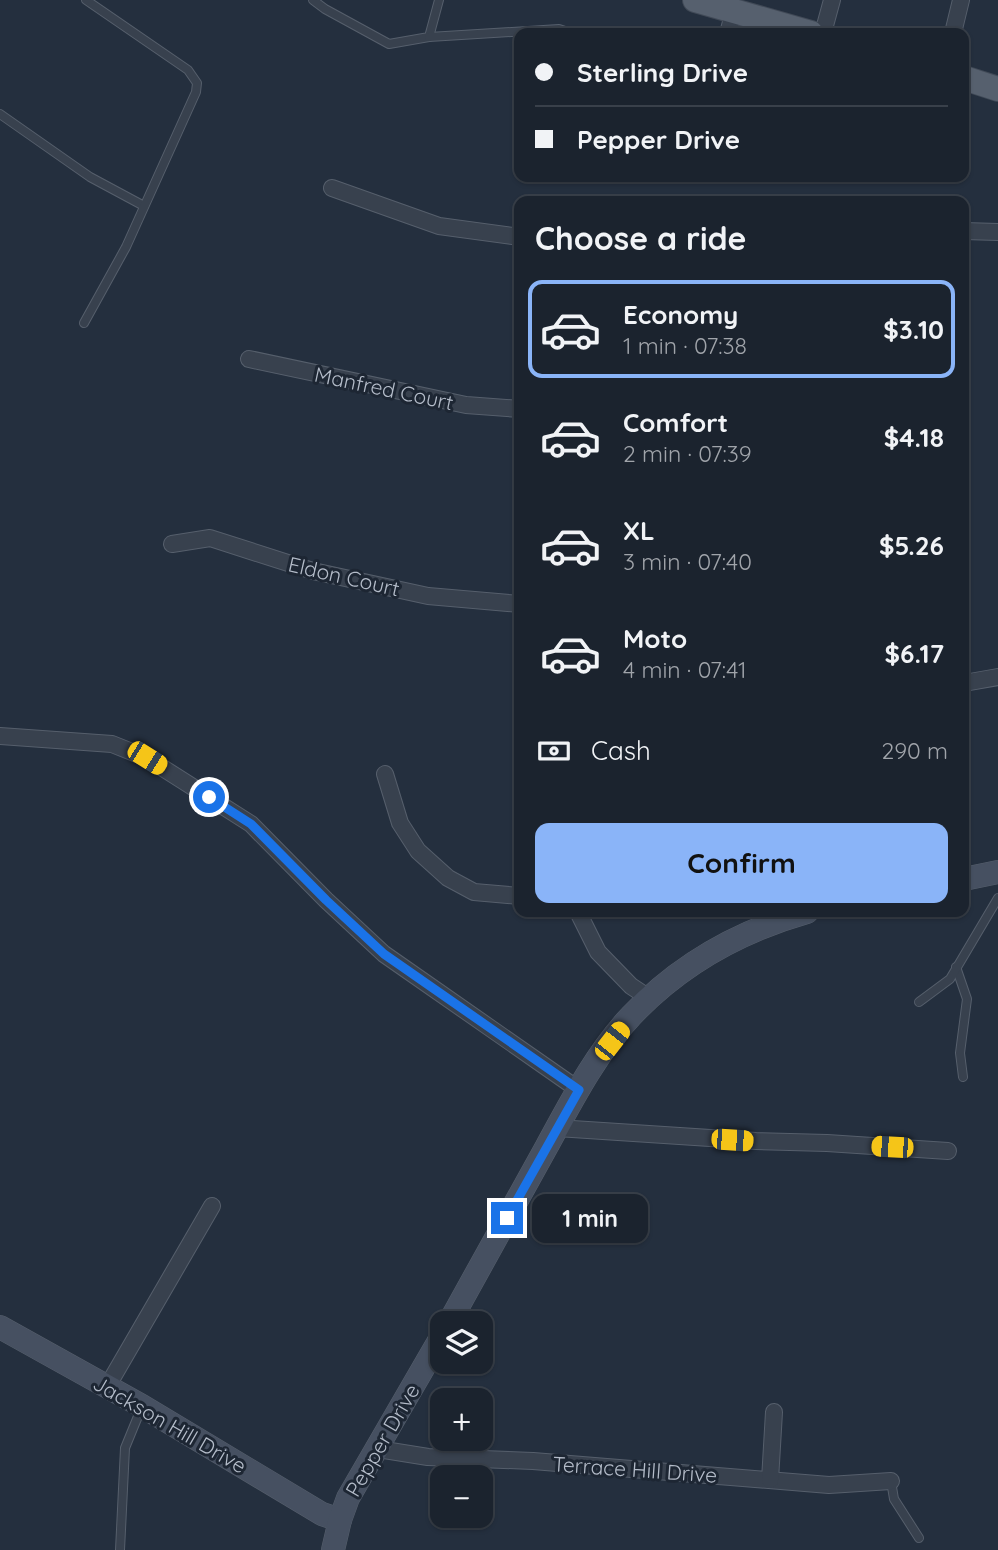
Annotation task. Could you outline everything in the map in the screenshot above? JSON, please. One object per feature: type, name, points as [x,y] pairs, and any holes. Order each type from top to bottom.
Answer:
[{"type":"main road","points":[[695,0],[731,22],[775,28]]},
{"type":"main road","points":[[969,80],[998,89]]},
{"type":"street","points":[[824,28],[832,0]]},
{"type":"street","points":[[954,28],[961,0]]},
{"type":"street","points":[[332,188],[439,226],[514,236]]},
{"type":"street","points":[[969,231],[998,232]]},
{"type":"street","name":"Manfred Court","points":[[250,359],[466,405],[514,409]]},
{"type":"street","name":"Eldon Court","points":[[172,544],[210,538],[313,571],[428,596],[514,603]]},
{"type":"street","points":[[969,682],[998,677]]},
{"type":"street","points":[[0,736],[112,744],[147,758],[251,824],[384,954],[579,1090]]},
{"type":"street","points":[[385,774],[400,823],[418,851],[448,878],[474,892],[514,895]]},
{"type":"street","points":[[969,878],[998,872]]},
{"type":"street","points":[[581,917],[598,952],[631,986],[649,998]]},
{"type":"street","points":[[456,1311],[579,1090],[630,1017],[685,969],[730,941],[791,917]]},
{"type":"street","points":[[557,1128],[948,1150]]},
{"type":"street","points":[[107,1387],[212,1206]]},
{"type":"street","name":"Jackson Hill Drive","points":[[0,1327],[142,1406],[322,1514],[340,1520]]},
{"type":"street","name":"Pepper Drive","points":[[333,1550],[348,1498],[430,1357]]},
{"type":"street","points":[[770,1480],[775,1412]]},
{"type":"street","name":"Terrace Hill Drive","points":[[378,1449],[428,1457],[533,1461],[830,1485],[891,1481]]},
{"type":"lane","points":[[84,323],[126,247],[196,92],[197,83],[187,70],[86,0]]},
{"type":"lane","points":[[313,0],[389,44],[429,37],[514,32]]},
{"type":"lane","points":[[429,37],[439,0]]},
{"type":"lane","points":[[0,114],[90,177],[144,206]]},
{"type":"lane","points":[[919,1002],[950,979],[998,898]]},
{"type":"lane","points":[[956,967],[967,999],[960,1053],[963,1077]]},
{"type":"lane","points":[[120,1550],[125,1448],[142,1406]]},
{"type":"lane","points":[[891,1481],[894,1499],[919,1538]]},
{"type":"route","points":[[209,797],[251,824],[384,954],[579,1090],[507,1218]]}]
